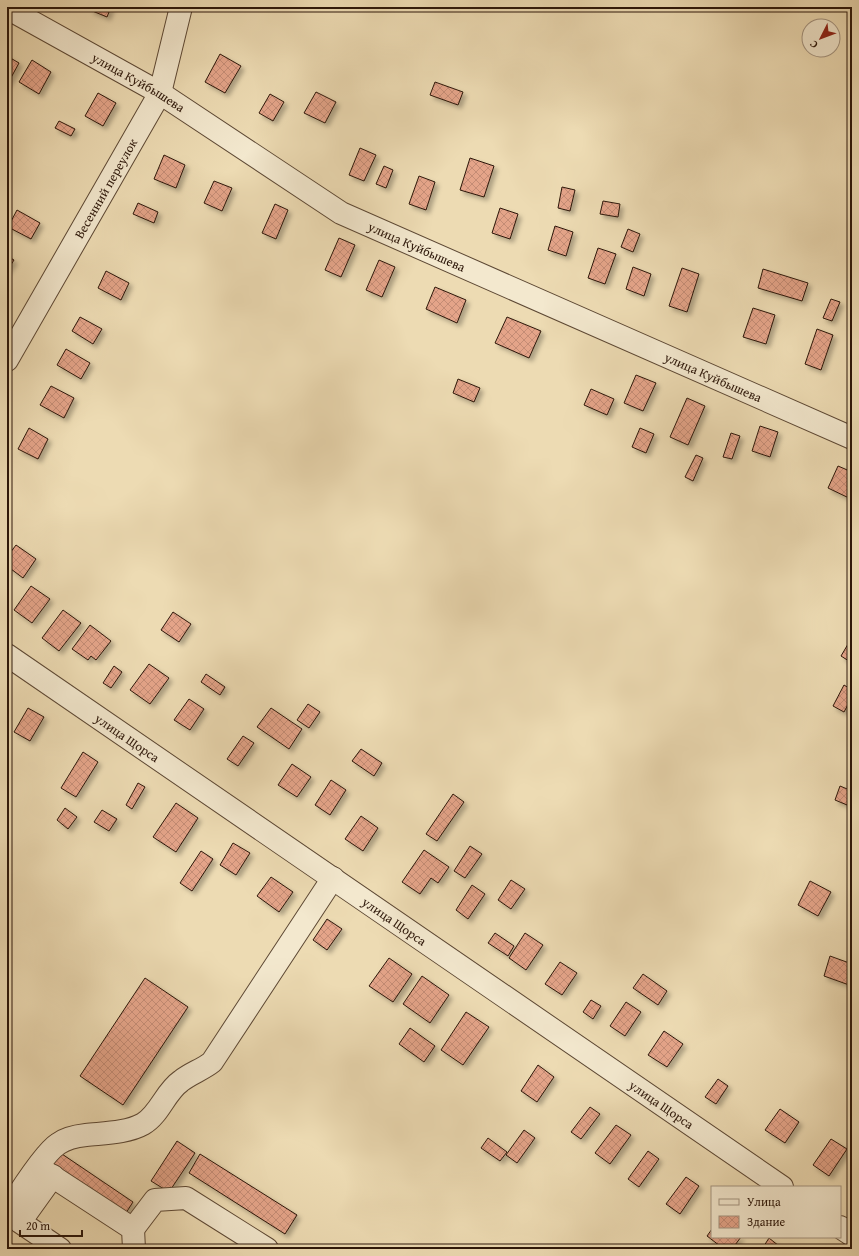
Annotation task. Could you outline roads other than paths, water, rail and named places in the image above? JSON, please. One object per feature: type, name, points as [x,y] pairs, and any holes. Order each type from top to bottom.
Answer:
[{"type":"street","name":"Весенний переулок","points":[[7,360],[160,93],[181,7]]},
{"type":"street","name":"улица Куйбышева","points":[[7,8],[160,93],[341,212],[852,438]]},
{"type":"street","name":"улица Щорса","points":[[7,655],[781,1186]]},
{"type":"street","points":[[60,1249],[20,1222],[45,1172],[47,1154],[57,1144],[69,1138],[129,1129],[143,1124],[154,1115],[172,1090],[181,1081],[204,1069],[212,1062],[333,878]]},
{"type":"street","points":[[7,1212],[45,1172]]},
{"type":"street","points":[[45,1172],[133,1239],[155,1200],[186,1198],[267,1249]]},
{"type":"street","points":[[841,1228],[852,1235]]}]
